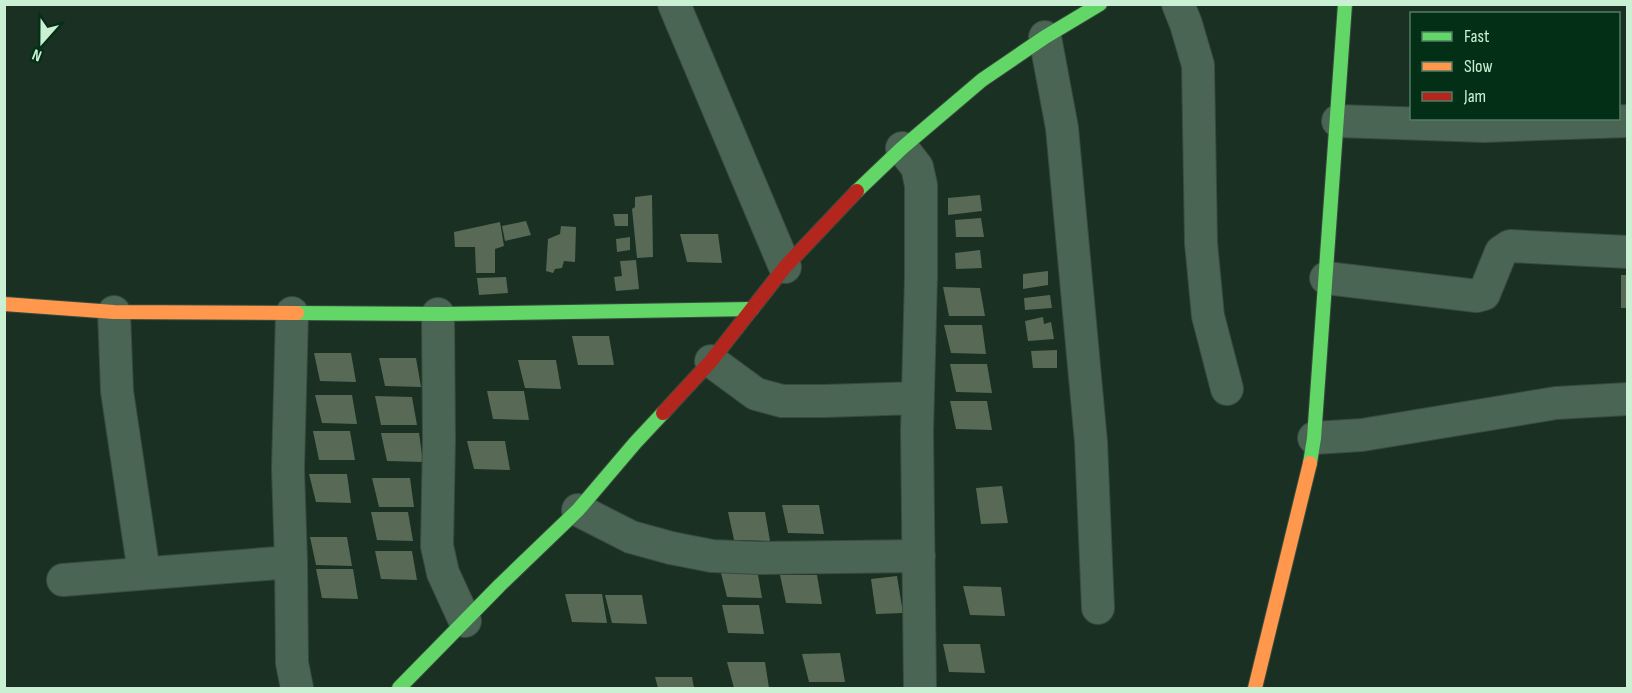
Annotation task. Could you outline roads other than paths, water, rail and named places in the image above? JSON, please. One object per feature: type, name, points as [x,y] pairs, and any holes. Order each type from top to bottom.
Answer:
[{"type":"street","points":[[674,4],[785,267]]},
{"type":"street","points":[[399,688],[578,510],[635,443],[711,361],[785,267],[864,183],[982,80],[1045,37],[1100,4]]},
{"type":"street","points":[[1178,4],[1198,65],[1201,243],[1208,316],[1227,389]]},
{"type":"street","points":[[1255,688],[1314,438],[1345,4]]},
{"type":"street","points":[[1045,37],[1062,128],[1091,442],[1098,608]]},
{"type":"street","points":[[1338,121],[1484,126],[1628,122]]},
{"type":"street","points":[[902,148],[917,167],[921,185],[918,398],[920,688]]},
{"type":"street","points":[[1326,278],[1478,296],[1484,294],[1501,252],[1510,246],[1628,252]]},
{"type":"street","points":[[4,304],[114,312],[438,314],[752,309]]},
{"type":"street","points":[[114,312],[117,392],[144,573]]},
{"type":"street","points":[[292,313],[288,469],[292,663],[297,688]]},
{"type":"street","points":[[438,314],[437,546],[443,573],[465,621]]},
{"type":"street","points":[[711,361],[756,394],[782,400],[918,398]]},
{"type":"street","points":[[1314,438],[1362,435],[1556,403],[1628,399]]},
{"type":"street","points":[[578,510],[631,537],[712,556],[760,558],[919,556]]},
{"type":"street","points":[[63,580],[291,562]]}]
